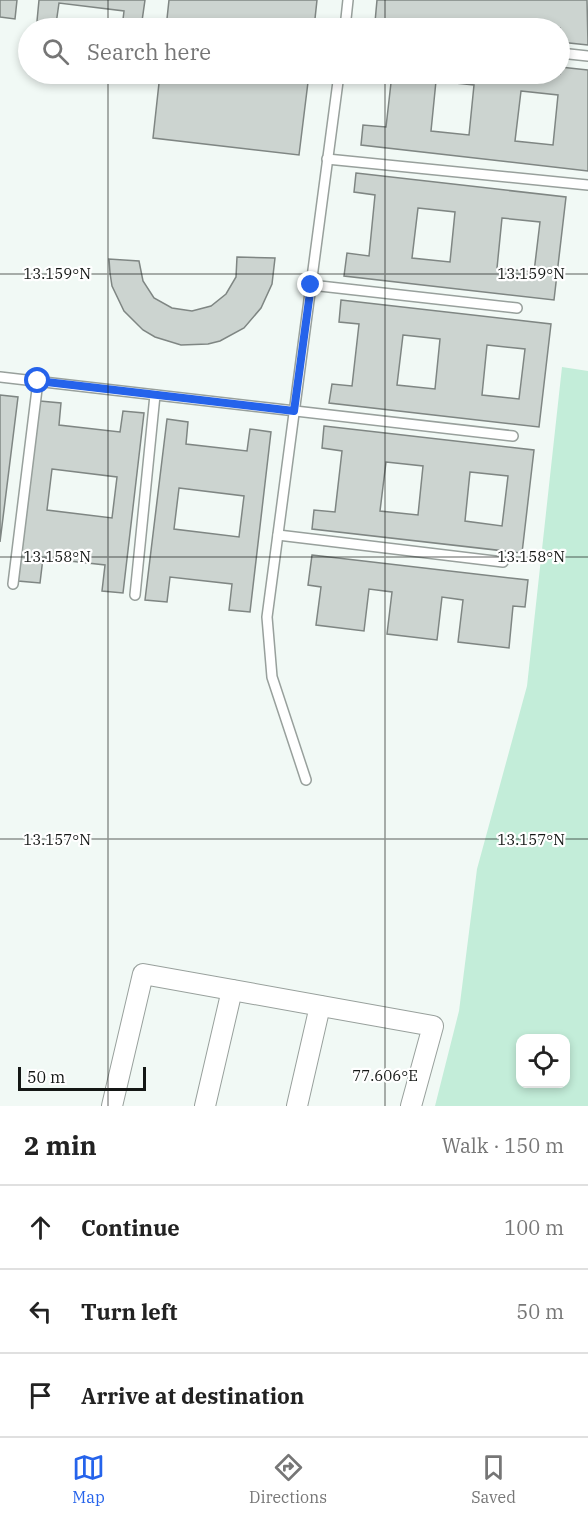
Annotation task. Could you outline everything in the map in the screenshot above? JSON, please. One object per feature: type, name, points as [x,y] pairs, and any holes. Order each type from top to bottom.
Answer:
[{"type":"street","points":[[112,1106],[143,974],[433,1026],[411,1106]]},
{"type":"street","points":[[206,1106],[232,990]]},
{"type":"street","points":[[297,1106],[320,1006]]},
{"type":"lane","points":[[346,18],[348,0]]},
{"type":"lane","points":[[570,54],[588,56]]},
{"type":"lane","points":[[306,780],[272,676],[267,617],[338,84]]},
{"type":"lane","points":[[327,159],[588,185]]},
{"type":"lane","points":[[311,285],[517,308]]},
{"type":"lane","points":[[0,377],[513,436]]},
{"type":"lane","points":[[13,584],[38,381]]},
{"type":"lane","points":[[135,595],[155,395]]},
{"type":"lane","points":[[278,536],[503,562]]},
{"type":"green space","points":[[562,367],[588,371],[588,1106],[435,1106],[459,1011],[477,869],[527,686]]},
{"type":"building","points":[[0,0],[17,0],[15,19],[0,17]]},
{"type":"building","points":[[39,0],[145,0],[142,18],[123,18],[124,11],[59,3],[57,18],[37,18]]},
{"type":"building","points":[[169,0],[317,0],[315,18],[167,18]]},
{"type":"building","points":[[377,0],[587,0],[588,45],[570,43],[570,18],[375,18]]},
{"type":"building","points":[[570,68],[588,70],[588,171],[361,145],[363,125],[386,127],[391,84],[436,84],[431,131],[469,135],[474,85],[464,84],[570,84]],"holes":[[[521,91],[558,95],[553,145],[515,141]]]},
{"type":"building","points":[[159,84],[308,84],[299,155],[153,138]]},
{"type":"building","points":[[356,173],[566,197],[554,300],[344,276],[347,253],[369,256],[375,195],[354,192]],"holes":[[[418,208],[455,212],[450,262],[412,258]],[[502,218],[540,222],[534,272],[497,268]]]},
{"type":"building","points":[[237,257],[275,258],[272,284],[261,308],[244,328],[220,341],[208,344],[181,345],[155,337],[143,330],[124,311],[112,286],[109,259],[139,261],[143,281],[154,298],[172,308],[192,311],[211,306],[226,294],[236,277]]},
{"type":"building","points":[[341,300],[551,324],[539,427],[329,403],[332,384],[352,386],[359,324],[339,322]],"holes":[[[403,335],[440,339],[435,389],[397,385]],[[487,345],[525,349],[519,399],[482,395]]]},
{"type":"building","points":[[0,395],[18,397],[0,542]]},
{"type":"building","points":[[40,401],[61,403],[59,425],[120,432],[123,411],[144,413],[123,593],[102,591],[105,565],[43,558],[40,583],[18,581]],"holes":[[[52,469],[117,477],[112,518],[47,510]]]},
{"type":"building","points":[[167,419],[188,422],[186,444],[247,451],[250,429],[271,432],[250,612],[229,610],[232,584],[170,577],[167,602],[145,600]],"holes":[[[179,488],[244,496],[239,537],[174,529]]]},
{"type":"building","points":[[324,426],[534,450],[522,553],[312,529],[314,510],[335,512],[342,451],[322,448]],"holes":[[[386,462],[423,466],[418,515],[380,511]],[[470,472],[508,476],[502,526],[465,521]]]},
{"type":"building","points":[[312,555],[528,580],[525,607],[513,606],[509,648],[458,642],[463,600],[442,597],[437,640],[387,634],[392,592],[369,589],[364,631],[316,625],[321,587],[308,585]]},
{"type":"route","points":[[38,381],[294,411],[311,285]]}]
